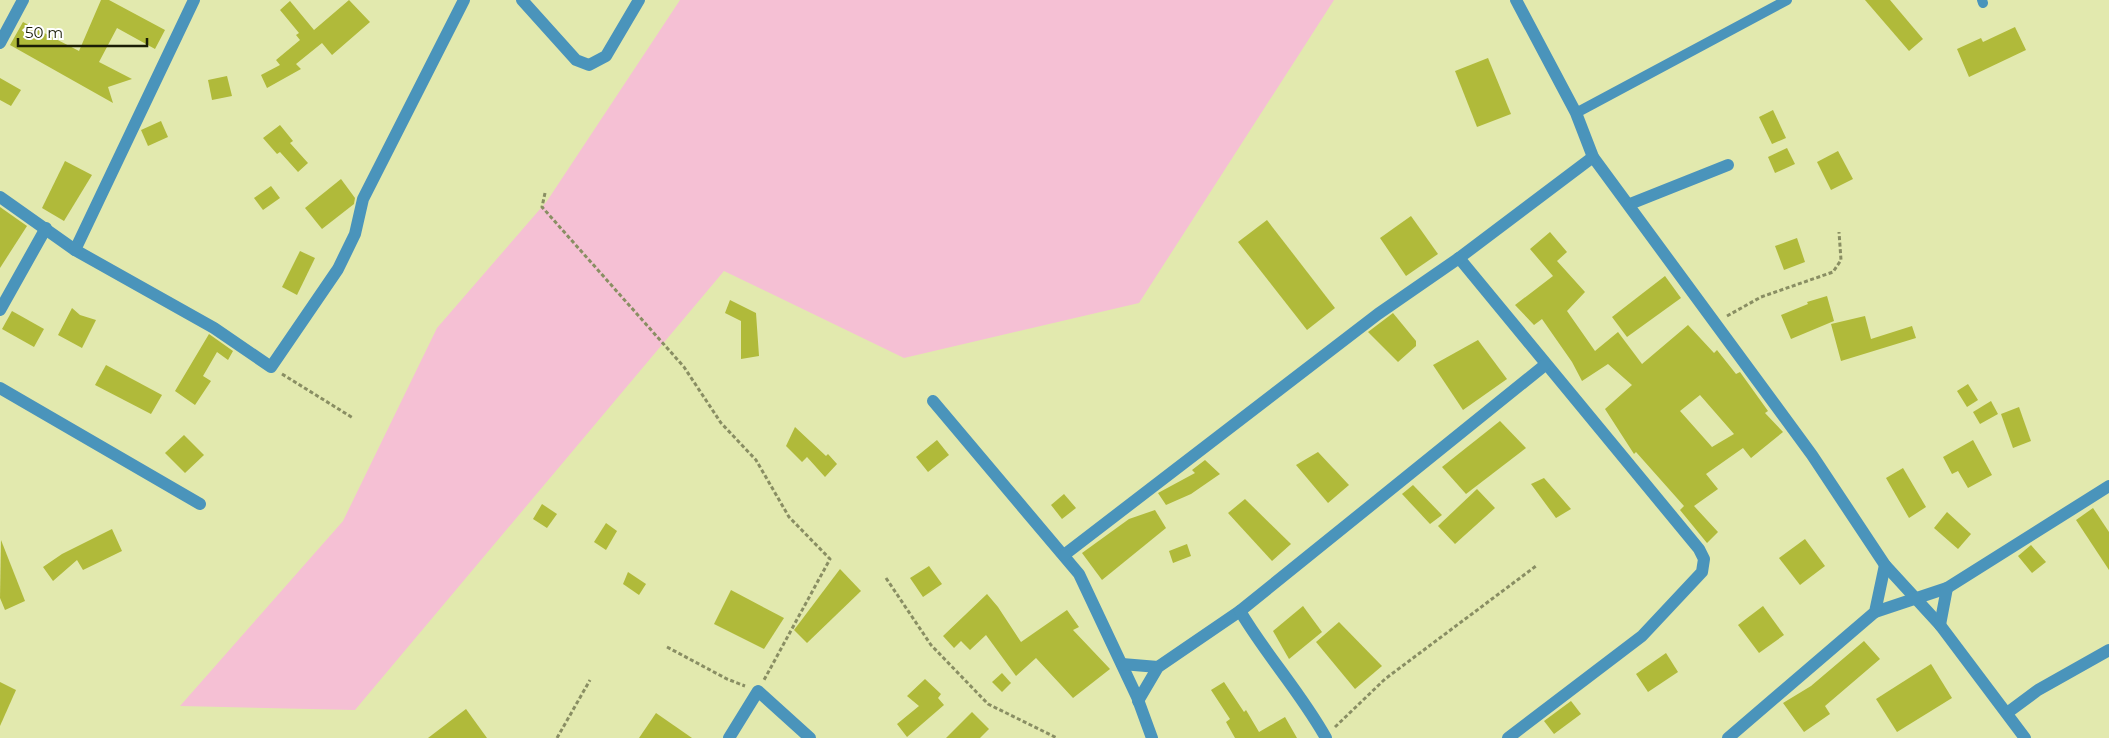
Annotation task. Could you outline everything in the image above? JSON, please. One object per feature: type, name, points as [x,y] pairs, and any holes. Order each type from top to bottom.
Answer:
[{"type":"street","points":[[0,43],[22,0]]},
{"type":"street","points":[[75,250],[194,0]]},
{"type":"street","points":[[0,197],[75,250],[214,328],[271,367],[338,270],[355,234],[363,199],[464,0]]},
{"type":"street","points":[[522,0],[576,60],[589,65],[606,56],[639,0]]},
{"type":"street","points":[[1516,0],[1576,113],[1593,157],[1630,204],[1812,455],[1885,565],[1914,599],[1940,625],[2025,738]]},
{"type":"street","points":[[1064,555],[1378,314],[1459,258],[1593,157]]},
{"type":"street","points":[[1630,204],[1728,165]]},
{"type":"street","points":[[0,310],[46,228]]},
{"type":"street","points":[[1459,258],[1698,549],[1704,559],[1702,572],[1642,636],[1508,738]]},
{"type":"street","points":[[1138,700],[1158,668],[1240,610],[1545,365]]},
{"type":"street","points":[[0,388],[200,504]]},
{"type":"street","points":[[932,401],[1037,527],[1079,574],[1122,664],[1152,738]]},
{"type":"street","points":[[1728,738],[1874,612],[1947,588],[2109,486]]},
{"type":"street","points":[[1874,612],[1885,565]]},
{"type":"street","points":[[1940,625],[1947,588]]},
{"type":"street","points":[[1240,610],[1256,638],[1296,689],[1326,737]]},
{"type":"street","points":[[2007,713],[2038,690],[2109,650]]},
{"type":"street","points":[[1122,664],[1158,668]]},
{"type":"street","points":[[729,738],[758,691],[810,738]]},
{"type":"lane","points":[[1576,113],[1787,0]]},
{"type":"path","points":[[545,193],[542,207],[684,367],[721,423],[756,460],[789,517],[830,560],[758,691],[727,679],[667,647]]},
{"type":"path","points":[[1715,323],[1761,297],[1833,272],[1841,260],[1839,232]]},
{"type":"path","points":[[271,367],[353,418]]},
{"type":"path","points":[[1326,737],[1385,679],[1536,566]]},
{"type":"path","points":[[886,578],[931,645],[988,704],[1057,738]]},
{"type":"path","points":[[556,738],[590,680]]},
{"type":"shaded area","points":[[680,0],[1334,0],[1139,303],[904,358],[724,271],[355,710],[180,706],[343,521],[437,328],[547,201]]},
{"type":"building","points":[[101,0],[109,0],[165,30],[155,49],[117,28],[99,62],[132,79],[108,87],[113,103],[10,45],[23,22],[79,51]]},
{"type":"building","points":[[349,0],[370,22],[332,55],[322,43],[296,64],[301,69],[267,88],[261,75],[280,65],[276,60],[300,40],[296,35],[299,33],[280,10],[290,1],[314,30]]},
{"type":"building","points":[[1865,0],[1890,0],[1923,39],[1909,51]]},
{"type":"building","points":[[2015,27],[2026,50],[1969,77],[1957,49],[1981,38],[1983,42]]},
{"type":"building","points":[[1488,58],[1511,114],[1477,127],[1455,71]]},
{"type":"building","points":[[227,76],[232,96],[212,100],[208,80]]},
{"type":"building","points":[[0,78],[21,90],[11,106],[0,100]]},
{"type":"building","points":[[1773,110],[1786,138],[1772,144],[1759,117]]},
{"type":"building","points":[[161,121],[168,137],[148,146],[141,130]]},
{"type":"building","points":[[280,125],[293,141],[290,143],[308,163],[298,172],[280,152],[277,154],[263,138]]},
{"type":"building","points":[[1787,148],[1795,164],[1775,173],[1768,157]]},
{"type":"building","points":[[1838,151],[1853,179],[1831,190],[1817,162]]},
{"type":"building","points":[[65,161],[92,175],[64,221],[42,208]]},
{"type":"building","points":[[341,179],[355,198],[354,204],[322,229],[305,208]]},
{"type":"building","points":[[271,186],[280,198],[263,210],[254,198]]},
{"type":"building","points":[[0,207],[27,226],[0,268]]},
{"type":"building","points":[[1411,216],[1438,254],[1406,276],[1380,238]]},
{"type":"building","points":[[1267,220],[1335,308],[1307,330],[1238,242]]},
{"type":"building","points":[[1550,232],[1567,252],[1557,261],[1585,292],[1567,311],[1595,351],[1618,332],[1642,364],[1688,325],[1714,353],[1717,350],[1736,374],[1740,372],[1768,411],[1765,413],[1783,432],[1751,458],[1743,448],[1706,474],[1718,489],[1694,506],[1718,532],[1707,543],[1680,510],[1684,506],[1636,452],[1634,454],[1605,409],[1632,385],[1608,364],[1582,381],[1572,362],[1542,319],[1534,325],[1515,305],[1553,276],[1530,249]],"holes":[[[1700,395],[1734,434],[1712,447],[1680,411]]]},
{"type":"building","points":[[1797,238],[1805,262],[1784,270],[1775,246]]},
{"type":"building","points":[[300,251],[315,258],[297,295],[282,287]]},
{"type":"building","points":[[1665,276],[1681,298],[1627,337],[1612,317]]},
{"type":"building","points":[[1827,296],[1834,321],[1791,339],[1781,315],[1808,304],[1807,302]]},
{"type":"building","points":[[730,300],[756,313],[759,356],[741,359],[741,321],[725,313]]},
{"type":"building","points":[[72,308],[80,315],[96,320],[82,348],[58,335]]},
{"type":"building","points":[[12,311],[44,329],[34,347],[2,329]]},
{"type":"building","points":[[1393,313],[1416,341],[1416,346],[1398,362],[1368,332]]},
{"type":"building","points":[[1865,316],[1871,339],[1912,326],[1916,338],[1841,361],[1831,324]]},
{"type":"building","points":[[209,334],[233,351],[228,360],[217,352],[203,376],[211,381],[195,405],[175,391]]},
{"type":"building","points":[[1478,340],[1507,379],[1463,410],[1433,365]]},
{"type":"building","points":[[106,365],[162,395],[151,414],[95,385]]},
{"type":"building","points":[[1968,384],[1978,400],[1967,407],[1957,391]]},
{"type":"building","points":[[1991,401],[1998,414],[1980,424],[1973,412]]},
{"type":"building","points":[[2019,407],[2031,441],[2013,448],[2001,414]]},
{"type":"building","points":[[1500,421],[1526,448],[1466,494],[1442,467]]},
{"type":"building","points":[[795,427],[826,456],[828,454],[837,464],[825,477],[807,457],[802,462],[786,446]]},
{"type":"building","points":[[184,435],[204,455],[185,473],[165,453]]},
{"type":"building","points":[[937,440],[949,455],[928,472],[916,457]]},
{"type":"building","points":[[1973,440],[1992,475],[1968,488],[1958,471],[1952,474],[1943,457]]},
{"type":"building","points":[[1318,452],[1349,485],[1328,503],[1296,465]]},
{"type":"building","points":[[1205,460],[1220,474],[1191,494],[1166,505],[1158,493],[1195,473],[1192,470]]},
{"type":"building","points":[[1903,468],[1926,507],[1909,518],[1886,478]]},
{"type":"building","points":[[1544,478],[1571,509],[1556,518],[1531,484]]},
{"type":"building","points":[[1413,485],[1442,515],[1430,524],[1402,494]]},
{"type":"building","points":[[1477,489],[1495,508],[1455,544],[1438,526]]},
{"type":"building","points":[[1064,494],[1076,508],[1062,519],[1051,505]]},
{"type":"building","points":[[1245,499],[1291,544],[1272,561],[1228,513]]},
{"type":"building","points":[[542,504],[557,514],[547,528],[533,519]]},
{"type":"building","points":[[2093,508],[2109,532],[2109,570],[2076,520]]},
{"type":"building","points":[[1155,510],[1166,528],[1102,580],[1082,553],[1129,519]]},
{"type":"building","points":[[1947,512],[1971,534],[1958,549],[1934,528]]},
{"type":"building","points":[[606,523],[617,531],[606,550],[594,542]]},
{"type":"building","points":[[112,529],[122,551],[83,570],[77,560],[53,581],[43,567],[62,554]]},
{"type":"building","points":[[1805,539],[1825,566],[1800,585],[1779,558]]},
{"type":"building","points":[[1,540],[25,601],[5,610],[0,598]]},
{"type":"building","points":[[1187,544],[1191,556],[1173,563],[1169,551]]},
{"type":"building","points":[[2031,545],[2046,562],[2032,573],[2018,556]]},
{"type":"building","points":[[929,566],[942,584],[923,597],[910,578]]},
{"type":"building","points":[[840,569],[861,591],[807,643],[794,630]]},
{"type":"building","points":[[628,572],[646,584],[639,595],[623,584]]},
{"type":"building","points":[[731,590],[784,618],[764,649],[714,624]]},
{"type":"building","points":[[987,594],[1021,642],[1067,610],[1079,627],[1073,630],[1110,669],[1073,698],[1036,658],[1016,676],[986,635],[970,650],[961,641],[954,648],[943,636]]},
{"type":"building","points":[[1303,606],[1322,632],[1289,659],[1273,631]]},
{"type":"building","points":[[1763,606],[1784,635],[1759,653],[1738,625]]},
{"type":"building","points":[[1339,622],[1382,666],[1355,689],[1316,642]]},
{"type":"building","points":[[1864,641],[1880,659],[1825,706],[1830,714],[1804,732],[1783,703],[1811,686]]},
{"type":"building","points":[[1666,653],[1678,672],[1648,692],[1636,674]]},
{"type":"building","points":[[1931,664],[1952,698],[1897,732],[1876,699]]},
{"type":"building","points":[[1002,673],[1011,683],[1002,692],[992,682]]},
{"type":"building","points":[[925,679],[941,694],[938,698],[944,705],[907,737],[897,724],[919,706],[907,696]]},
{"type":"building","points":[[0,682],[16,690],[0,726]]},
{"type":"building","points":[[1224,682],[1244,712],[1246,710],[1259,732],[1285,717],[1297,738],[1235,738],[1226,722],[1230,719],[1211,690]]},
{"type":"building","points":[[1571,701],[1581,714],[1554,734],[1544,721]]},
{"type":"building","points":[[466,709],[487,738],[428,738]]},
{"type":"building","points":[[972,712],[989,729],[980,738],[946,738]]},
{"type":"building","points":[[656,713],[692,738],[639,738]]}]
